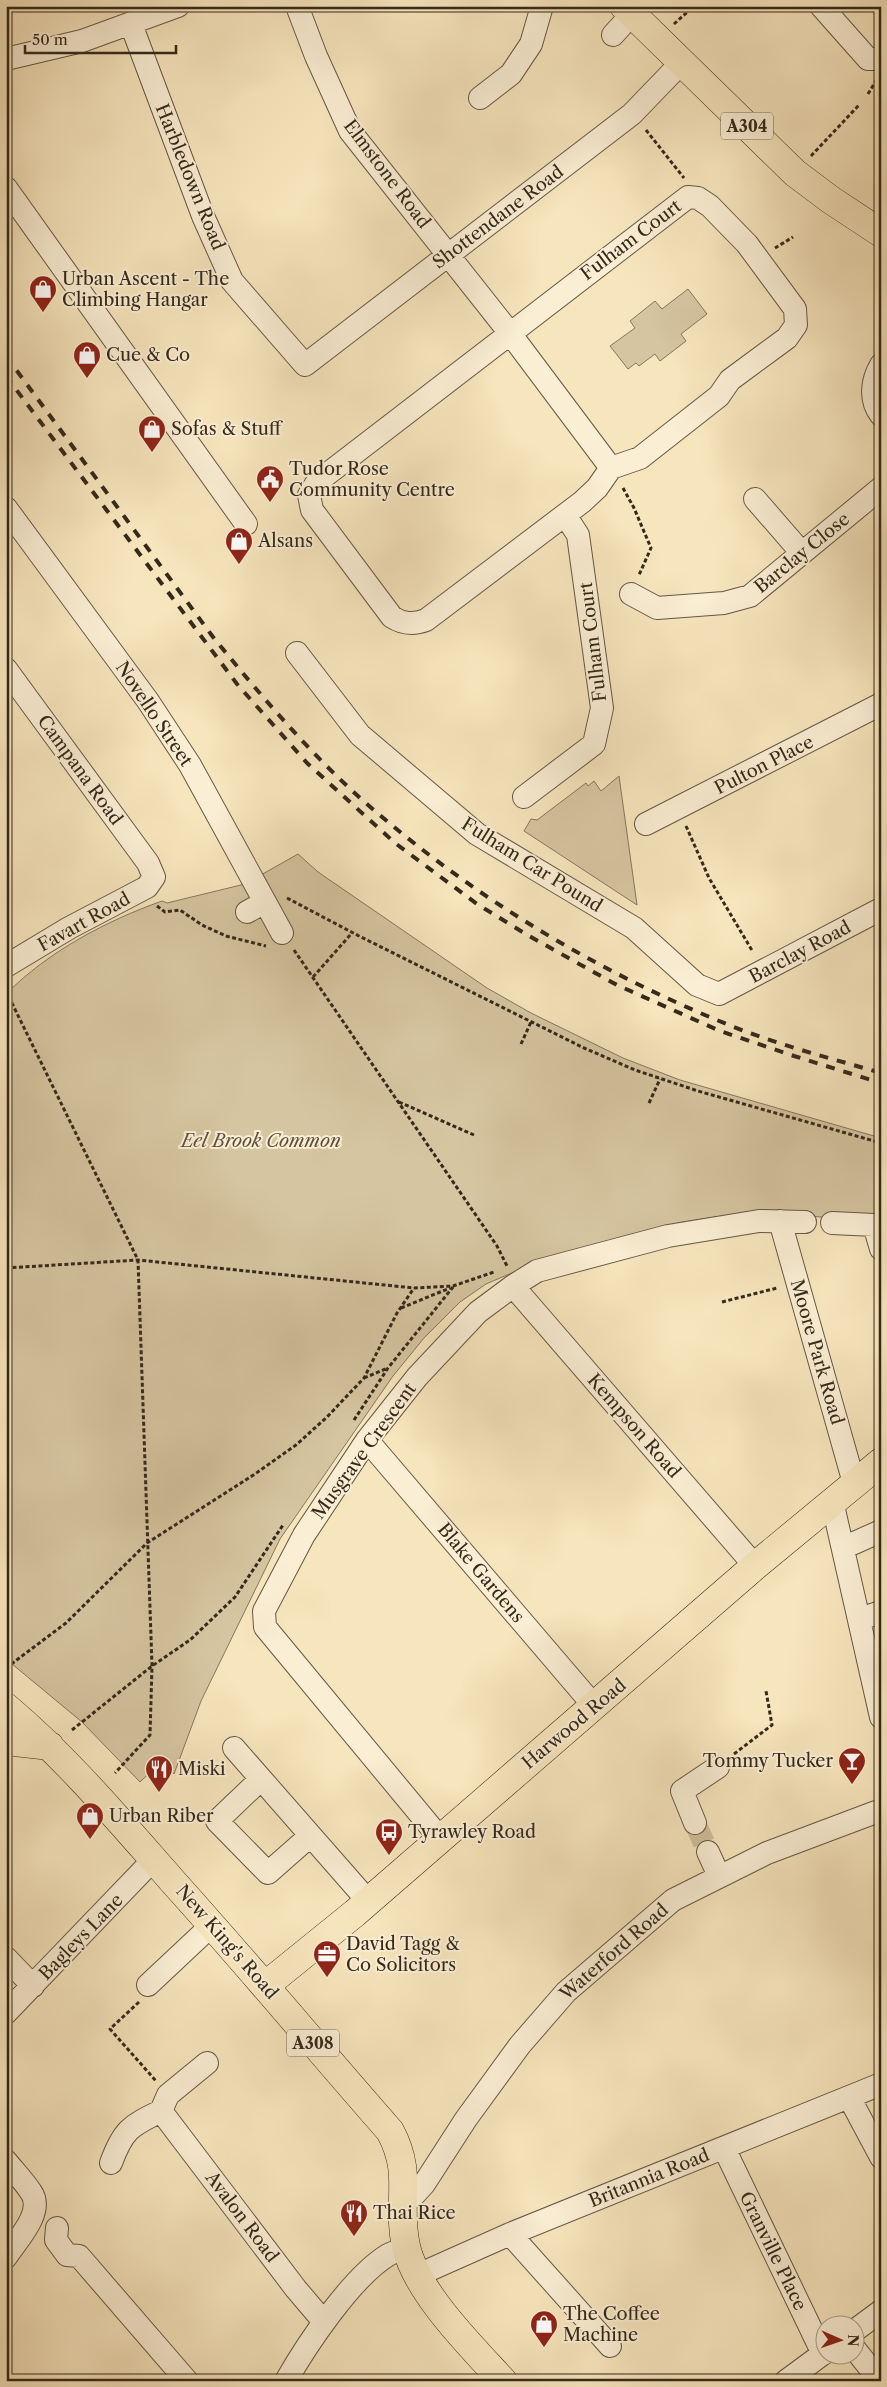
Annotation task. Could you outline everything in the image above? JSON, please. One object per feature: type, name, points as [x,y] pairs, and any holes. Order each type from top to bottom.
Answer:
[{"type":"main road","name":"A304","points":[[628,10],[683,61],[795,173],[831,200],[881,233]]},
{"type":"main road","name":"Harwood Road","points":[[266,1985],[368,1901],[440,1837],[595,1707],[755,1566],[881,1462]]},
{"type":"main road","name":"New King's Road","points":[[6,1707],[50,1746],[213,1924],[323,2055],[390,2131],[398,2146],[403,2163],[403,2203]]},
{"type":"main road","points":[[6,1741],[50,1746]]},
{"type":"main road","name":"A308","points":[[403,2203],[403,2226],[406,2248],[418,2275],[438,2308],[503,2381]]},
{"type":"street","points":[[6,59],[82,41],[178,6]]},
{"type":"street","name":"Elmstone Road","points":[[298,6],[316,56],[350,131],[448,255]]},
{"type":"street","points":[[480,98],[511,74],[531,44],[542,6]]},
{"type":"street","points":[[821,6],[868,58],[881,59]]},
{"type":"street","points":[[614,35],[628,10]]},
{"type":"street","name":"Harbledown Road","points":[[131,24],[204,216],[232,281],[305,365]]},
{"type":"street","name":"Shottendane Road","points":[[305,365],[632,114],[683,61]]},
{"type":"street","points":[[6,188],[246,524]]},
{"type":"street","name":"Fulham Court","points":[[688,197],[698,198],[710,206],[747,244],[795,309],[796,326],[787,338],[730,380],[719,396],[640,458],[611,468],[597,488],[566,515],[426,620],[413,624],[399,622],[392,618],[310,505],[310,495],[317,482],[509,332],[688,197]]},
{"type":"street","points":[[448,255],[509,332],[611,468]]},
{"type":"street","points":[[881,365],[872,387],[875,407],[881,414]]},
{"type":"street","name":"Barclay Close","points":[[631,594],[657,608],[724,603],[750,596],[801,552],[878,496]]},
{"type":"street","points":[[755,498],[801,552]]},
{"type":"street","name":"Novello Street","points":[[6,508],[148,701],[190,766],[266,904],[280,943]]},
{"type":"street","name":"Fulham Court","points":[[524,798],[594,744],[602,708],[578,534],[566,515]]},
{"type":"street","name":"Fulham Car Pound","points":[[297,653],[360,735],[476,834],[634,928],[697,985],[719,994]]},
{"type":"street","name":"Campana Road","points":[[6,669],[153,872]]},
{"type":"street","name":"Pulton Place","points":[[646,824],[881,704]]},
{"type":"street","name":"Favart Road","points":[[6,966],[69,928],[139,892],[153,882],[153,872]]},
{"type":"street","name":"Barclay Road","points":[[719,994],[881,909]]},
{"type":"street","name":"Musgrave Crescent","points":[[440,1837],[268,1632],[263,1622],[264,1611],[304,1535],[367,1440],[417,1377],[510,1277],[668,1236],[759,1221],[805,1222]]},
{"type":"street","name":"Moore Park Road","points":[[780,1222],[854,1483]]},
{"type":"street","points":[[832,1223],[874,1225],[881,1249]]},
{"type":"street","name":"Kempson Road","points":[[510,1277],[755,1566]]},
{"type":"street","name":"Blake Gardens","points":[[367,1440],[595,1707]]},
{"type":"street","points":[[832,1501],[843,1548],[870,1616],[881,1717]]},
{"type":"street","points":[[843,1548],[881,1531]]},
{"type":"street","points":[[234,1748],[368,1901]]},
{"type":"street","points":[[695,1823],[682,1791],[718,1767]]},
{"type":"street","points":[[261,1778],[217,1821],[268,1873],[310,1836]]},
{"type":"street","name":"Waterford Road","points":[[403,2203],[424,2184],[466,2119],[520,2045],[566,1992],[674,1900],[767,1853],[879,1816]]},
{"type":"street","points":[[708,1852],[719,1876]]},
{"type":"street","name":"Bagleys Lane","points":[[6,2013],[154,1859]]},
{"type":"street","points":[[148,1985],[213,1924]]},
{"type":"street","points":[[6,1958],[33,1986]]},
{"type":"street","points":[[111,2164],[119,2140],[135,2124],[165,2103],[207,2063]]},
{"type":"street","name":"Britannia Road","points":[[418,2275],[510,2234],[881,2084]]},
{"type":"street","points":[[849,2097],[881,2156]]},
{"type":"street","name":"Avalon Road","points":[[165,2103],[296,2289],[324,2322]]},
{"type":"street","name":"Granville Place","points":[[724,2148],[814,2332]]},
{"type":"street","points":[[6,2162],[32,2192],[36,2205],[35,2210],[6,2257]]},
{"type":"street","points":[[35,2210],[57,2228],[56,2240],[68,2255],[78,2256],[187,2381]]},
{"type":"street","points":[[510,2234],[610,2346]]},
{"type":"street","points":[[286,2381],[324,2322],[365,2275],[389,2255],[406,2248]]},
{"type":"street","points":[[864,2324],[881,2311]]},
{"type":"street","points":[[786,2381],[814,2360]]},
{"type":"street","points":[[864,2361],[880,2381]]},
{"type":"path","points":[[868,94],[881,74]]},
{"type":"path","points":[[795,173],[859,104]]},
{"type":"path","points":[[632,114],[679,169],[698,198]]},
{"type":"path","points":[[611,468],[634,508],[651,548],[631,594]]},
{"type":"path","points":[[678,809],[708,878],[766,970]]},
{"type":"path","points":[[6,1268],[138,1260],[414,1288],[453,1286],[510,1277],[497,1246],[296,952],[280,943],[226,936],[202,925],[180,910],[165,912],[139,892]]},
{"type":"path","points":[[266,904],[352,933],[584,1048],[660,1079],[881,1143]]},
{"type":"path","points":[[314,977],[352,933]]},
{"type":"path","points":[[280,943],[296,952]]},
{"type":"path","points":[[6,991],[138,1260],[152,1666],[150,1735],[115,1773]]},
{"type":"path","points":[[520,1044],[531,1022]]},
{"type":"path","points":[[649,1102],[660,1079]]},
{"type":"path","points":[[398,1102],[474,1135]]},
{"type":"path","points":[[722,1302],[797,1282]]},
{"type":"path","points":[[401,1308],[453,1286]]},
{"type":"path","points":[[351,1424],[388,1368],[453,1286]]},
{"type":"path","points":[[6,1668],[66,1623],[147,1544],[255,1474],[296,1444],[327,1417],[364,1378],[401,1308],[414,1288]]},
{"type":"path","points":[[364,1378],[388,1368]]},
{"type":"path","points":[[72,1730],[152,1666],[190,1640],[236,1597],[287,1520]]},
{"type":"path","points":[[718,1767],[772,1725],[766,1691]]},
{"type":"path","points":[[148,1985],[147,1994],[110,2029],[165,2103]]},
{"type":"green space","points":[[688,289],[707,314],[681,334],[686,341],[660,361],[655,354],[639,366],[636,363],[628,369],[610,346],[635,328],[630,321],[655,301],[662,309]]},
{"type":"green space","points":[[619,776],[637,905],[524,831],[531,819],[537,820],[586,783],[588,786],[594,781],[601,791]]},
{"type":"green space","name":"Eel Brook Common","points":[[298,854],[318,872],[487,988],[531,1013],[623,1058],[680,1080],[881,1138],[881,1218],[843,1219],[754,1211],[683,1222],[629,1235],[535,1263],[486,1284],[460,1302],[424,1338],[393,1376],[280,1539],[201,1701],[174,1774],[162,1761],[140,1782],[82,1722],[6,1659],[6,994],[23,978],[59,951],[99,928],[162,901],[167,903],[245,884]]},
{"type":"tunnel","points":[[695,1823],[708,1852]]},
{"type":"railway","points":[[6,356],[230,658],[320,759],[359,797],[401,832],[444,866],[534,927],[629,980],[729,1025],[766,1039],[881,1073]]},
{"type":"railway","points":[[6,376],[237,684],[307,763],[395,843],[477,904],[529,936],[617,985],[720,1031],[881,1083]]},
{"type":"place","name":"Urban Ascent - The Climbing Hangar","points":[[43,313]]},
{"type":"place","name":"Cue & Co","points":[[87,379]]},
{"type":"place","name":"Sofas & Stuff","points":[[152,453]]},
{"type":"place","name":"Tudor Rose Community Centre","points":[[270,503]]},
{"type":"place","name":"Alsans","points":[[239,565]]},
{"type":"place","name":"Tommy Tucker","points":[[852,1785]]},
{"type":"place","name":"Miski","points":[[159,1793]]},
{"type":"place","name":"Urban Riber","points":[[90,1840]]},
{"type":"place","name":"Tyrawley Road","points":[[389,1856]]},
{"type":"place","name":"David Tagg & Co Solicitors","points":[[327,1978]]},
{"type":"place","name":"Thai Rice","points":[[354,2237]]},
{"type":"place","name":"The Coffee Machine","points":[[544,2348]]}]
